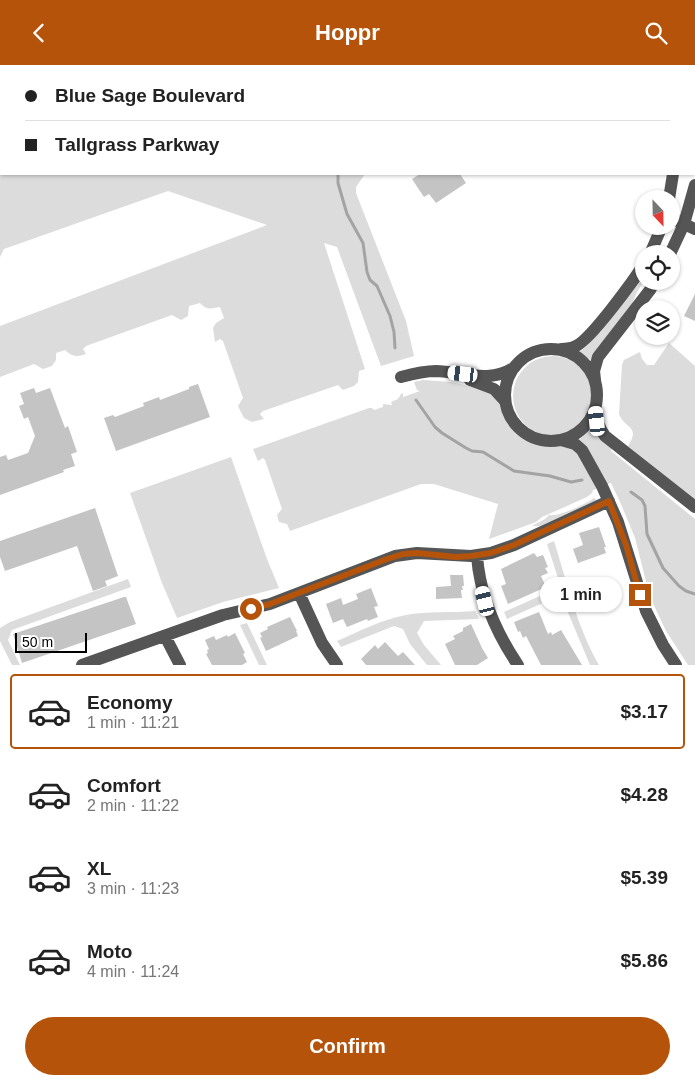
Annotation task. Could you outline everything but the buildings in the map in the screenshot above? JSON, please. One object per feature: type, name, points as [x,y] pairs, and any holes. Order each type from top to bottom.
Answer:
[{"type":"street","points":[[670,190],[673,175]]},
{"type":"street","points":[[677,245],[690,227],[695,185]]},
{"type":"street","points":[[401,377],[417,373],[444,372],[491,376],[504,373],[536,352],[552,349],[569,349],[582,343],[635,278]]},
{"type":"street","points":[[650,290],[598,357],[594,371],[597,421],[605,435],[695,507]]},
{"type":"street","points":[[552,349],[568,353],[583,361],[596,382]]},
{"type":"street","points":[[505,401],[507,383],[515,367]]},
{"type":"street","points":[[444,372],[488,386],[499,393],[505,401],[510,417],[521,430],[536,439],[561,440],[576,434],[592,416],[596,408]]},
{"type":"street","points":[[561,440],[575,444],[582,450],[609,501],[626,545],[646,611],[663,645],[676,665]]},
{"type":"street","points":[[82,665],[223,615],[270,604],[403,554],[417,553],[456,557],[491,553],[514,545],[609,501]]},
{"type":"street","points":[[476,556],[489,612],[503,643],[518,665]]},
{"type":"street","points":[[300,593],[322,643],[337,665]]},
{"type":"street","points":[[164,636],[180,665]]},
{"type":"shaded area","points":[[0,175],[364,175],[356,187],[356,193],[406,321],[414,356],[381,366],[337,247],[324,243],[365,369],[359,371],[358,382],[354,386],[343,390],[338,385],[263,411],[260,414],[264,419],[252,422],[244,418],[238,406],[243,398],[223,341],[220,339],[215,342],[213,328],[216,323],[224,318],[220,307],[204,307],[200,303],[189,306],[188,316],[181,320],[172,315],[86,346],[83,349],[86,354],[75,356],[65,350],[56,353],[56,360],[52,366],[43,369],[34,364],[0,377],[0,326],[267,225],[168,191],[4,249],[0,257]]},
{"type":"shaded area","points":[[635,285],[635,290],[638,290],[631,306],[590,360],[579,352],[586,347]]},
{"type":"shaded area","points":[[668,345],[671,345],[695,366],[695,501],[628,446],[632,439],[632,431],[619,414],[622,365],[624,360],[640,352],[642,359],[647,365],[654,365]]},
{"type":"shaded area","points":[[545,356],[561,356],[582,367],[593,388],[593,404],[582,425],[561,436],[545,436],[531,430],[519,418],[513,404],[513,388],[519,374],[531,362]]},
{"type":"shaded area","points":[[423,380],[451,382],[487,390],[502,403],[510,424],[523,437],[538,444],[567,446],[577,451],[599,488],[593,490],[587,497],[542,517],[536,522],[489,539],[498,504],[434,484],[421,484],[290,531],[287,524],[279,522],[277,515],[282,509],[265,460],[263,458],[258,461],[253,449],[369,408],[374,410],[383,407],[383,404],[392,405],[391,402],[398,399],[403,393],[403,397],[420,391],[417,390],[414,382]]},
{"type":"shaded area","points":[[593,427],[612,449],[611,451],[695,519],[695,665],[688,665],[666,631],[650,597],[635,538],[621,504],[611,483],[608,484],[586,445],[579,440]]},
{"type":"shaded area","points":[[231,457],[279,588],[223,602],[177,618],[162,583],[130,493]]},
{"type":"shaded area","points":[[594,498],[597,500],[540,526],[532,526],[549,515],[566,512]]},
{"type":"shaded area","points":[[554,541],[579,620],[599,665],[590,665],[564,603],[554,598],[507,619],[504,612],[551,591],[559,581],[547,544]]},
{"type":"shaded area","points":[[128,579],[131,587],[12,630],[8,640],[20,665],[12,665],[0,641],[0,628],[10,622]]},
{"type":"shaded area","points":[[475,611],[479,619],[424,621],[417,633],[424,645],[441,665],[427,665],[410,644],[403,629],[394,626],[341,647],[337,641],[380,623],[406,615]]},
{"type":"shaded area","points":[[247,623],[267,665],[259,665],[240,625]]},
{"type":"waterway","points":[[338,175],[338,183],[347,214],[363,243],[367,272],[370,280],[377,286],[390,316],[395,348]]},
{"type":"waterway","points":[[416,400],[435,427],[472,451],[483,452],[514,471],[550,476],[571,482],[582,480]]},
{"type":"waterway","points":[[631,492],[642,500],[645,506],[647,534],[663,568],[679,586],[695,594]]},
{"type":"route","points":[[251,609],[270,604],[403,554],[426,553],[456,557],[491,553],[514,545],[609,501],[626,545],[640,595]]}]
